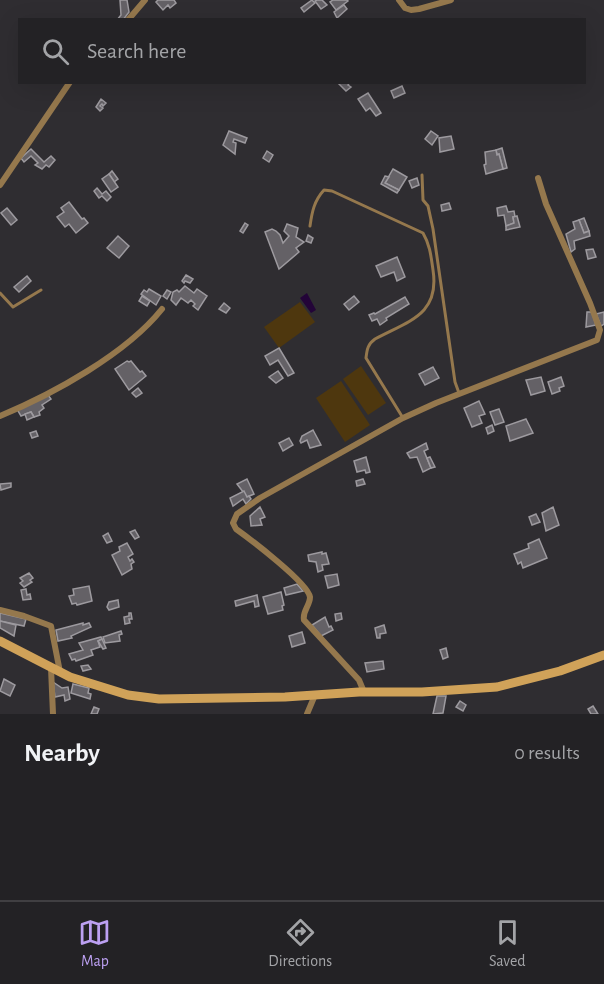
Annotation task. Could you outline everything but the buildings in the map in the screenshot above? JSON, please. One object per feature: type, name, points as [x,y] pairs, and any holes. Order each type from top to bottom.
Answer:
[{"type":"main road","points":[[0,641],[56,670],[109,690],[159,699],[422,692],[497,687],[561,671],[604,655]]},
{"type":"street","points":[[130,18],[145,0]]},
{"type":"street","points":[[399,0],[405,8],[411,10],[451,0]]},
{"type":"street","points":[[0,184],[69,84]]},
{"type":"street","points":[[364,692],[359,680],[304,620],[304,611],[309,601],[307,590],[283,567],[236,529],[233,518],[260,498],[403,418],[597,340],[600,330],[546,204],[538,178]]},
{"type":"street","points":[[0,416],[35,401],[93,367],[125,345],[152,322],[162,309]]},
{"type":"street","points":[[0,610],[51,626],[56,670],[53,714]]},
{"type":"street","points":[[308,714],[315,695]]},
{"type":"lane","points":[[422,175],[423,200],[428,206],[433,229],[455,382],[459,394]]},
{"type":"lane","points":[[310,226],[313,207],[320,195],[324,190],[332,191],[423,233],[429,243],[435,285],[434,294],[428,305],[421,314],[369,343],[367,350],[366,358],[403,418]]},
{"type":"lane","points":[[0,293],[13,307],[41,290]]},
{"type":"shaded area","points":[[307,293],[316,310],[311,313],[300,298]]},
{"type":"shaded area","points":[[300,302],[315,322],[279,348],[264,327]]},
{"type":"shaded area","points":[[361,366],[386,403],[368,415],[343,379]]},
{"type":"shaded area","points":[[341,381],[370,425],[345,442],[316,398]]}]
